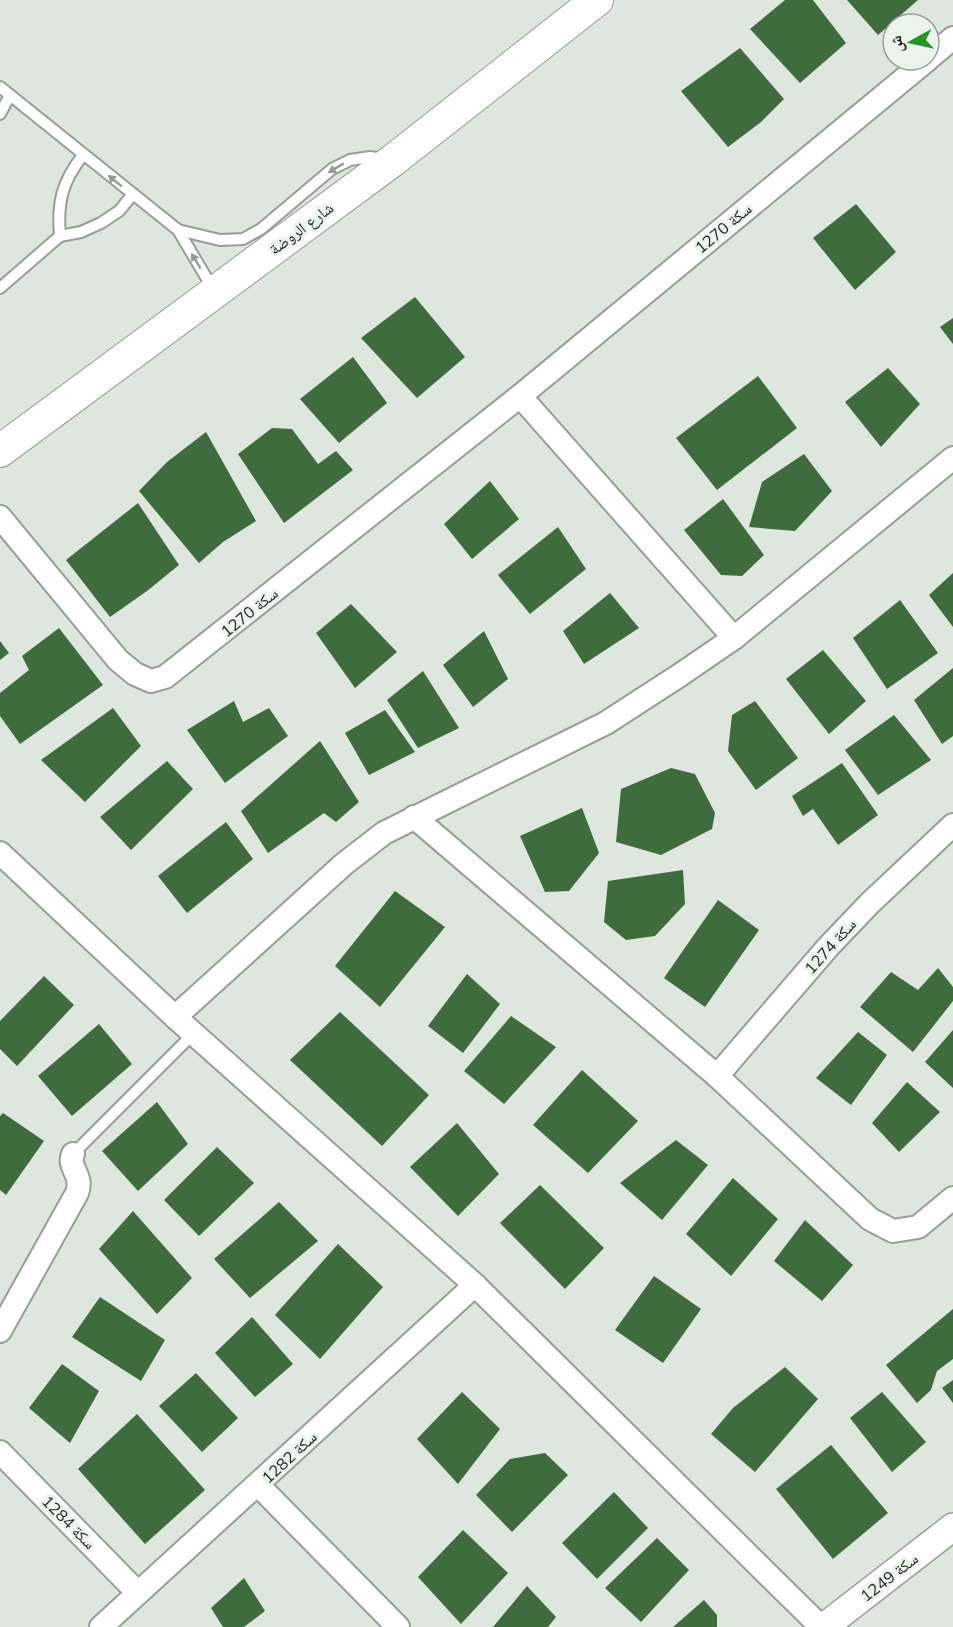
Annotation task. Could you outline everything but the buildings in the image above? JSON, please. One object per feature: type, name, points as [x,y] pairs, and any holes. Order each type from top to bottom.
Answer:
[{"type":"main road","name":"شارع الروضة","points":[[0,451],[392,161],[597,0]]},
{"type":"street","name":"سكة 1270","points":[[941,48],[953,38]]},
{"type":"street","name":"سكة 1270","points":[[0,518],[118,660],[135,674],[151,681],[165,677],[520,396],[912,72]]},
{"type":"street","points":[[520,396],[734,638]]},
{"type":"street","points":[[175,1017],[344,864],[384,833],[606,723],[734,638],[953,458]]},
{"type":"street","points":[[414,817],[717,1076],[870,1219],[893,1231],[918,1227],[953,1198]]},
{"type":"street","name":"سكة 1274","points":[[717,1076],[828,947],[953,825]]},
{"type":"street","points":[[0,853],[175,1017],[475,1285],[823,1627]]},
{"type":"street","points":[[0,1331],[79,1187],[78,1175],[72,1164],[73,1154]]},
{"type":"street","name":"سكة 1282","points":[[101,1627],[475,1285]]},
{"type":"street","name":"سكة 1284","points":[[0,1452],[138,1593]]},
{"type":"street","points":[[258,1485],[398,1627]]},
{"type":"street","name":"سكة 1249","points":[[823,1627],[953,1527]]},
{"type":"lane","points":[[0,87],[177,230],[215,292]]},
{"type":"lane","points":[[0,114],[10,95]]},
{"type":"lane","points":[[60,236],[58,214],[62,193],[70,172],[83,155]]},
{"type":"lane","points":[[177,230],[220,240],[243,239],[261,229],[332,169],[350,160],[370,157],[392,161]]},
{"type":"lane","points":[[0,288],[60,236],[81,232],[101,224],[119,211],[133,194]]},
{"type":"lane","points":[[73,1154],[195,1033]]}]
